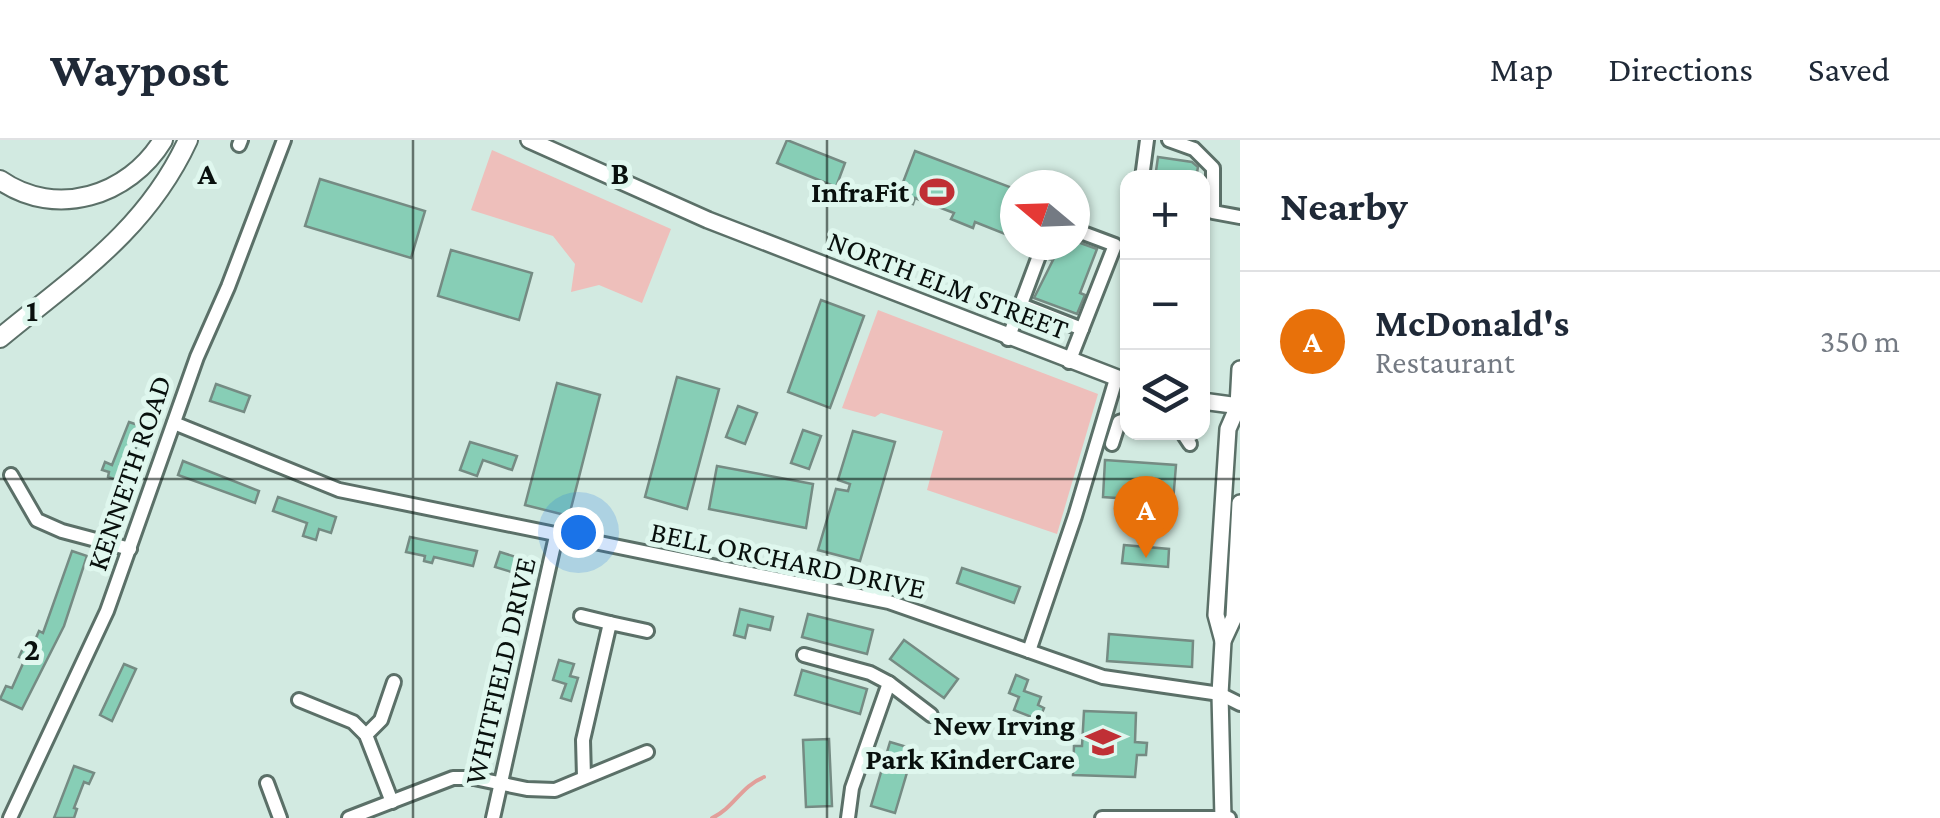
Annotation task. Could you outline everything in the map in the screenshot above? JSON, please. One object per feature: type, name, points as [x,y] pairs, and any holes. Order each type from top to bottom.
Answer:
[{"type":"highway","points":[[0,180],[20,192],[48,199],[90,196],[130,178],[163,140]]},
{"type":"highway","points":[[0,338],[86,270],[132,227],[158,195],[188,140]]},
{"type":"main road","name":"NORTH ELM STREET","points":[[530,140],[708,220],[1120,379]]},
{"type":"main road","points":[[1225,818],[1220,694],[1223,642],[1216,615],[1228,429],[1239,409],[1240,369]]},
{"type":"main road","points":[[1210,403],[1239,409]]},
{"type":"main road","points":[[1223,642],[1234,617],[1240,503]]},
{"type":"street","name":"KENNETH ROAD","points":[[10,818],[93,645],[197,357],[284,140]]},
{"type":"street","points":[[1143,170],[1147,140]]},
{"type":"street","points":[[1169,140],[1194,148],[1214,168],[1210,197]]},
{"type":"street","points":[[1210,212],[1240,217]]},
{"type":"street","points":[[1069,362],[1115,246],[1090,236]]},
{"type":"street","points":[[1008,339],[1038,260]]},
{"type":"street","points":[[1021,305],[1082,329]]},
{"type":"street","points":[[1029,650],[1105,414],[1120,384]]},
{"type":"street","points":[[1105,414],[1120,419]]},
{"type":"street","name":"BELL ORCHARD DRIVE","points":[[174,423],[340,490],[889,602],[1103,677],[1220,694],[1240,704]]},
{"type":"street","points":[[1112,444],[1120,427]]},
{"type":"street","points":[[11,476],[37,520],[62,531],[130,549]]},
{"type":"street","name":"WHITFIELD DRIVE","points":[[493,818],[556,536]]},
{"type":"street","points":[[581,616],[647,631]]},
{"type":"street","points":[[584,777],[583,740],[610,623]]},
{"type":"street","points":[[804,654],[870,673],[931,715]]},
{"type":"street","points":[[366,734],[381,720],[394,682]]},
{"type":"street","points":[[848,818],[852,788],[889,683]]},
{"type":"street","points":[[300,700],[353,722],[366,734],[392,802]]},
{"type":"street","points":[[349,818],[453,778],[555,790],[648,752]]},
{"type":"street","points":[[267,783],[280,818]]},
{"type":"street","points":[[1102,818],[1225,818]]},
{"type":"shaded area","points":[[492,150],[671,229],[642,303],[599,285],[571,292],[575,264],[553,236],[471,210]]},
{"type":"shaded area","points":[[878,310],[1098,394],[1057,534],[927,490],[943,431],[881,413],[875,417],[842,408]]},
{"type":"building","points":[[787,140],[845,163],[836,187],[777,163]]},
{"type":"building","points":[[915,151],[1000,183],[1000,232],[975,222],[973,228],[951,219],[954,213],[915,198],[913,204],[897,198]]},
{"type":"building","points":[[1158,157],[1192,162],[1198,167],[1197,170],[1156,170]]},
{"type":"building","points":[[320,179],[425,211],[411,258],[305,226]]},
{"type":"building","points":[[1090,246],[1097,249],[1080,293],[1085,295],[1077,314],[1034,298],[1053,260],[1090,260]]},
{"type":"building","points":[[451,250],[532,273],[519,320],[438,296]]},
{"type":"building","points":[[821,300],[864,316],[830,408],[788,392]]},
{"type":"building","points":[[677,377],[719,389],[687,509],[645,497]]},
{"type":"building","points":[[557,383],[600,395],[569,516],[525,505]]},
{"type":"building","points":[[216,384],[250,396],[244,412],[210,401]]},
{"type":"building","points":[[738,406],[757,413],[745,444],[726,437]]},
{"type":"building","points":[[129,422],[144,427],[123,482],[108,477],[109,472],[102,470],[105,462],[112,465]]},
{"type":"building","points":[[803,430],[821,436],[809,469],[791,463]]},
{"type":"building","points":[[853,431],[895,442],[860,561],[818,550],[836,489],[848,491],[850,484],[838,480]]},
{"type":"building","points":[[470,442],[517,456],[512,470],[483,460],[477,476],[460,470]]},
{"type":"building","points":[[1105,460],[1176,465],[1173,502],[1103,497]]},
{"type":"building","points":[[183,461],[259,491],[255,503],[178,475]]},
{"type":"building","points":[[717,466],[813,484],[806,528],[709,509]]},
{"type":"building","points":[[278,497],[336,517],[331,533],[319,529],[316,540],[303,536],[307,523],[273,511]]},
{"type":"building","points":[[410,537],[477,551],[473,566],[434,557],[432,563],[424,561],[425,556],[406,552]]},
{"type":"building","points":[[1124,545],[1169,549],[1168,567],[1122,563]]},
{"type":"building","points":[[72,551],[87,556],[64,626],[22,709],[0,699],[6,686],[12,688],[25,659],[19,657],[25,644],[32,647],[39,631],[43,633]]},
{"type":"building","points":[[500,552],[532,562],[528,577],[495,567]]},
{"type":"building","points":[[962,568],[1020,587],[1014,603],[957,583]]},
{"type":"building","points":[[740,609],[773,617],[770,630],[748,625],[745,638],[734,635]]},
{"type":"building","points":[[808,614],[873,630],[867,654],[802,637]]},
{"type":"building","points":[[1109,634],[1193,641],[1192,667],[1107,661]]},
{"type":"building","points":[[904,640],[958,679],[944,698],[890,659]]},
{"type":"building","points":[[559,660],[574,664],[570,676],[578,678],[571,701],[561,698],[566,684],[553,680]]},
{"type":"building","points":[[124,664],[136,669],[112,721],[100,715]]},
{"type":"building","points":[[802,670],[867,689],[860,714],[795,695]]},
{"type":"building","points":[[1016,675],[1028,680],[1024,691],[1041,697],[1038,705],[1044,708],[1039,720],[1014,710],[1019,697],[1009,693]]},
{"type":"building","points":[[1084,711],[1136,713],[1135,742],[1147,743],[1146,755],[1137,755],[1135,777],[1073,775],[1074,746],[1082,746]]},
{"type":"building","points":[[829,739],[832,806],[806,807],[803,740]]},
{"type":"building","points":[[890,742],[914,749],[895,813],[871,806]]},
{"type":"building","points":[[74,766],[94,773],[89,784],[84,782],[74,818],[54,818]]},
{"type":"waterway","points":[[712,818],[764,777]]},
{"type":"place","name":"InfraFit","points":[[937,192]]},
{"type":"place","name":"McDonald's","points":[[1146,558]]},
{"type":"place","name":"New Irving Park KinderCare","points":[[1103,742]]}]
